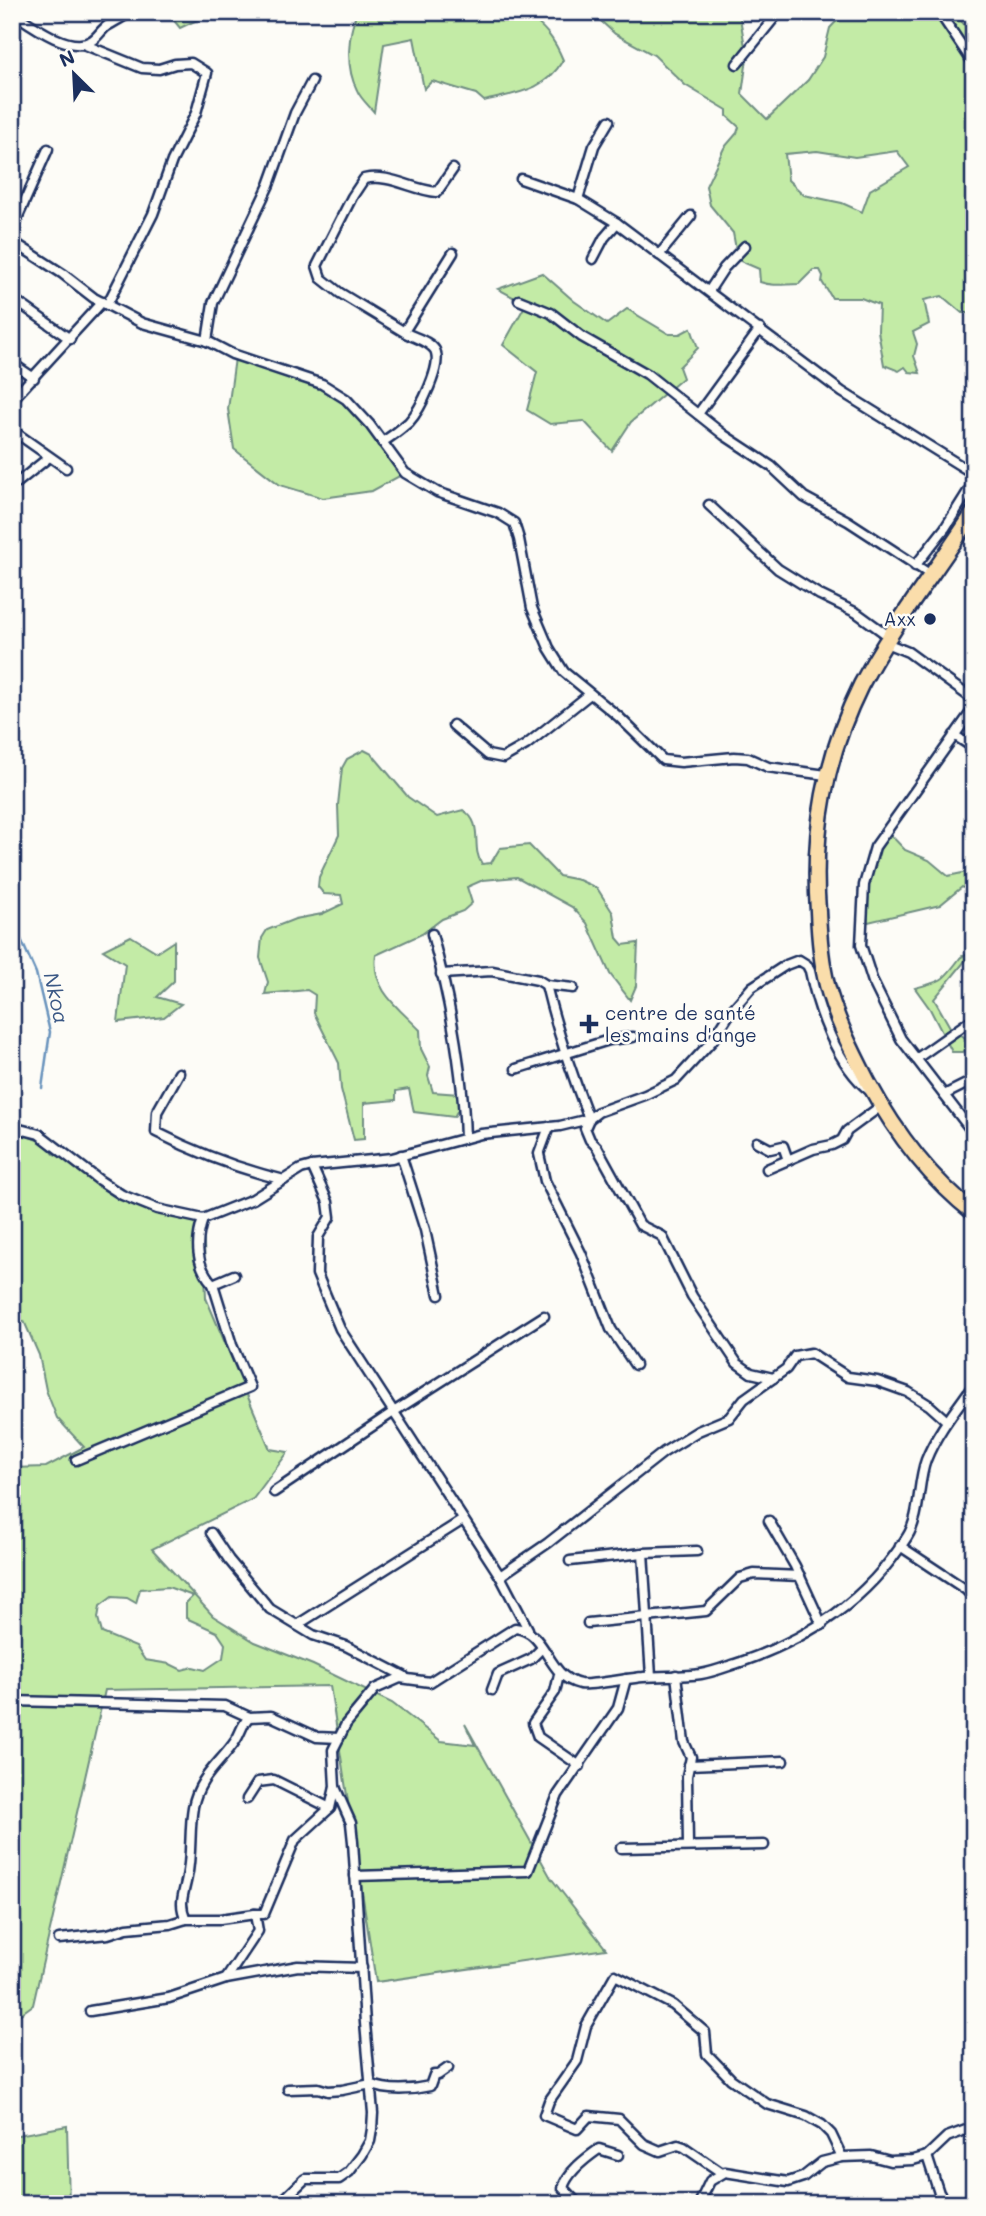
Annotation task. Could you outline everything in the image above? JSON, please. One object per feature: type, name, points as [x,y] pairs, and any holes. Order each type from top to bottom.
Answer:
[{"type":"highway","points":[[974,512],[888,640],[861,687],[826,775],[816,853],[820,943],[828,985],[844,1033],[878,1101],[919,1160],[955,1198],[974,1213]]},
{"type":"street","points":[[12,12],[40,32],[83,44],[142,68],[159,69],[191,63],[207,73],[196,113],[172,161],[153,214],[104,304],[12,400]]},
{"type":"street","points":[[83,44],[93,40],[105,27],[131,12]]},
{"type":"street","points":[[737,64],[779,12]]},
{"type":"street","points":[[940,12],[974,64]]},
{"type":"street","points":[[207,341],[213,303],[269,186],[295,113],[312,81]]},
{"type":"street","points":[[578,199],[594,146],[609,121]]},
{"type":"street","points":[[12,230],[48,149]]},
{"type":"street","points":[[382,442],[410,421],[424,400],[437,354],[433,346],[340,293],[321,278],[317,266],[363,178],[406,183],[425,191],[437,192],[453,169]]},
{"type":"street","points":[[522,179],[578,199],[617,223],[842,393],[974,474]]},
{"type":"street","points":[[659,255],[691,216]]},
{"type":"street","points":[[593,259],[604,238],[617,223]]},
{"type":"street","points":[[12,241],[104,304],[142,323],[207,341],[232,354],[322,384],[346,399],[405,473],[437,492],[498,513],[513,523],[519,539],[532,607],[549,648],[564,672],[629,726],[663,760],[681,762],[748,758],[768,766],[826,775]]},
{"type":"street","points":[[709,291],[724,268],[746,246]]},
{"type":"street","points":[[406,333],[409,321],[453,253]]},
{"type":"street","points":[[12,298],[69,339]]},
{"type":"street","points":[[519,300],[551,313],[582,337],[648,374],[771,466],[804,497],[848,521],[931,575]]},
{"type":"street","points":[[698,414],[760,329]]},
{"type":"street","points":[[12,363],[34,378]]},
{"type":"street","points":[[12,430],[48,458],[66,468]]},
{"type":"street","points":[[12,487],[48,458]]},
{"type":"street","points":[[915,566],[945,528],[974,482]]},
{"type":"street","points":[[709,505],[778,569],[820,595],[857,613],[888,640],[974,700]]},
{"type":"street","points":[[453,725],[488,755],[503,758],[526,745],[590,694]]},
{"type":"street","points":[[974,708],[875,847],[863,885],[862,945],[878,994],[901,1040],[974,1134]]},
{"type":"street","points":[[954,735],[974,748]]},
{"type":"street","points":[[432,934],[457,1048],[464,1092],[465,1138]]},
{"type":"street","points":[[12,1127],[38,1134],[122,1195],[157,1209],[203,1219],[253,1199],[302,1169],[312,1166],[358,1159],[378,1159],[465,1138],[589,1119],[598,1112],[645,1095],[676,1080],[712,1041],[732,1010],[752,987],[786,965],[799,960],[807,965],[810,971],[828,1033],[858,1082],[878,1101],[847,1131],[842,1140],[767,1169]]},
{"type":"street","points":[[441,974],[492,971],[573,989]]},
{"type":"street","points":[[546,985],[578,1093],[589,1119],[585,1128],[590,1140],[597,1147],[640,1225],[662,1236],[692,1296],[737,1363],[751,1373],[773,1378]]},
{"type":"street","points":[[916,1059],[974,1018]]},
{"type":"street","points":[[516,1069],[608,1040],[633,1037]]},
{"type":"street","points":[[179,1073],[157,1112],[156,1132],[189,1149],[255,1173],[284,1180]]},
{"type":"street","points":[[944,1095],[974,1080]]},
{"type":"street","points":[[548,1127],[539,1154],[545,1181],[581,1254],[611,1329],[635,1365]]},
{"type":"street","points":[[757,1142],[770,1149],[783,1146],[786,1148],[788,1160]]},
{"type":"street","points":[[401,1155],[425,1230],[439,1295]]},
{"type":"street","points":[[312,1166],[328,1202],[330,1217],[318,1237],[317,1274],[340,1329],[500,1576],[528,1629],[559,1675],[581,1684],[650,1676],[702,1674],[777,1649],[822,1625],[860,1594],[909,1534],[925,1462],[947,1421],[974,1384]]},
{"type":"street","points":[[76,1460],[250,1387],[232,1345],[213,1284],[198,1258],[199,1233],[203,1219]]},
{"type":"street","points":[[213,1284],[234,1275]]},
{"type":"street","points":[[274,1492],[544,1316]]},
{"type":"street","points":[[500,1576],[548,1543],[664,1452],[698,1431],[729,1418],[744,1399],[786,1369],[795,1356],[811,1353],[848,1377],[877,1381],[908,1392],[947,1421]]},
{"type":"street","points":[[297,1625],[464,1520]]},
{"type":"street","points":[[769,1521],[800,1576],[822,1625]]},
{"type":"street","points":[[211,1533],[229,1560],[270,1609],[313,1635],[358,1652],[396,1674],[413,1679]]},
{"type":"street","points":[[900,1546],[965,1589],[974,1598]]},
{"type":"street","points":[[570,1561],[643,1553],[697,1551]]},
{"type":"street","points":[[643,1553],[650,1676]]},
{"type":"street","points":[[588,1623],[706,1611],[740,1578],[754,1574],[800,1576]]},
{"type":"street","points":[[59,1939],[108,1934],[127,1928],[170,1924],[186,1919],[220,1919],[264,1914],[295,1840],[330,1808],[334,1787],[333,1750],[346,1724],[375,1689],[400,1678],[430,1682],[497,1638],[516,1628],[528,1629]]},
{"type":"street","points":[[492,1690],[498,1674],[531,1659],[542,1648]]},
{"type":"street","points":[[559,1675],[555,1692],[533,1723],[538,1737],[580,1766]]},
{"type":"street","points":[[676,1675],[684,1742],[691,1757],[687,1776],[688,1845]]},
{"type":"street","points":[[355,1876],[528,1871],[558,1795],[618,1708],[626,1679]]},
{"type":"street","points":[[12,1701],[225,1706],[249,1717],[271,1716],[317,1737],[339,1738]]},
{"type":"street","points":[[186,1919],[181,1911],[181,1897],[187,1877],[195,1798],[206,1773],[237,1738],[241,1725],[249,1717]]},
{"type":"street","points":[[689,1765],[783,1762]]},
{"type":"street","points":[[247,1798],[258,1782],[274,1780],[330,1808]]},
{"type":"street","points":[[279,2204],[305,2179],[334,2181],[349,2172],[370,2141],[372,2129],[351,1823],[334,1787]]},
{"type":"street","points":[[621,1848],[764,1844]]},
{"type":"street","points":[[226,1979],[258,1931],[255,1914]]},
{"type":"street","points":[[90,2011],[169,1998],[226,1979],[298,1966],[362,1968]]},
{"type":"street","points":[[722,2173],[684,2147],[678,2145],[660,2151],[644,2144],[619,2119],[589,2116],[577,2129],[544,2115],[549,2101],[577,2061],[586,2026],[615,1975],[673,2005],[705,2032],[707,2054],[732,2079],[767,2104],[806,2116],[822,2125],[831,2134],[842,2157]]},
{"type":"street","points":[[288,2089],[318,2088],[328,2091],[371,2084],[380,2088],[421,2088],[430,2086],[434,2075],[448,2068]]},
{"type":"street","points":[[699,2204],[710,2181],[722,2173],[737,2172],[788,2182],[803,2178],[822,2162],[842,2157],[871,2156],[890,2161],[913,2160],[927,2157],[947,2137],[974,2127]]},
{"type":"street","points":[[578,2204],[563,2188],[565,2181],[599,2148],[618,2155]]},
{"type":"street","points":[[927,2157],[939,2193],[948,2204]]},
{"type":"green space","points":[[167,12],[214,12],[180,28]]},
{"type":"green space","points":[[357,12],[524,13],[548,33],[563,60],[548,78],[539,84],[519,93],[484,101],[476,94],[432,81],[424,89],[414,38],[384,44],[374,112],[358,93],[349,61],[350,41]]},
{"type":"green space","points":[[591,12],[739,12],[747,58],[742,94],[767,119],[808,80],[823,57],[830,28],[845,12],[954,12],[974,37],[974,313],[962,313],[942,296],[924,300],[929,324],[913,332],[917,344],[914,356],[920,373],[909,372],[905,367],[899,371],[884,365],[878,331],[879,305],[861,298],[832,298],[822,282],[820,270],[813,270],[799,284],[770,284],[760,282],[759,269],[738,260],[733,233],[710,205],[706,186],[724,148],[739,127],[727,116],[727,110],[685,85],[654,55],[615,34]],"holes":[[[817,151],[855,157],[897,151],[909,167],[870,190],[862,212],[842,203],[804,195],[788,180],[785,154]]]},
{"type":"green space","points":[[542,273],[574,301],[607,324],[627,309],[669,334],[680,334],[691,328],[698,348],[679,367],[683,378],[631,422],[612,451],[584,421],[550,424],[527,410],[537,372],[503,345],[526,304],[498,289]]},
{"type":"green space","points":[[235,358],[292,375],[335,396],[378,438],[407,472],[372,491],[323,498],[280,485],[234,449],[228,409]]},
{"type":"green space","points":[[364,750],[372,754],[408,797],[437,817],[463,810],[470,816],[476,829],[477,850],[482,864],[491,863],[500,848],[529,845],[559,876],[579,880],[597,888],[613,913],[617,938],[623,945],[638,943],[636,986],[630,1000],[610,974],[587,923],[572,907],[517,877],[483,880],[467,887],[472,903],[463,911],[442,919],[422,934],[376,955],[378,978],[382,988],[420,1030],[421,1049],[430,1067],[428,1076],[433,1092],[459,1094],[462,1102],[454,1117],[414,1112],[409,1089],[396,1091],[396,1100],[364,1103],[364,1139],[354,1140],[341,1089],[339,1063],[314,1013],[315,995],[307,990],[265,994],[268,982],[260,958],[262,938],[267,930],[295,919],[322,914],[343,904],[341,895],[324,894],[318,887],[319,877],[339,835],[338,805],[342,768],[347,759]]},
{"type":"green space","points":[[886,830],[905,850],[929,860],[948,876],[967,872],[974,866],[974,896],[962,887],[940,905],[860,924],[873,853]]},
{"type":"green space","points":[[131,936],[157,952],[174,941],[174,981],[157,997],[181,1004],[164,1017],[118,1022],[125,964],[103,950]]},
{"type":"green space","points":[[974,950],[934,999],[950,1027],[974,1044],[963,1052],[952,1052],[930,1009],[915,988],[942,979],[960,958]]},
{"type":"green space","points":[[12,1126],[45,1143],[54,1154],[91,1171],[155,1212],[203,1217],[206,1298],[270,1449],[288,1452],[253,1499],[152,1549],[213,1616],[255,1642],[313,1665],[392,1703],[441,1741],[475,1745],[465,1724],[551,1878],[606,1949],[376,1982],[330,1686],[105,1690],[33,2005],[12,2020],[12,1468],[46,1467],[84,1447],[57,1418],[46,1390],[39,1355],[24,1321],[12,1326]],"holes":[[[168,1587],[193,1596],[186,1603],[186,1618],[217,1632],[225,1644],[223,1658],[205,1670],[193,1667],[182,1670],[170,1664],[145,1660],[136,1647],[102,1633],[98,1618],[100,1606],[112,1597],[127,1598],[136,1603],[140,1589]]]},
{"type":"green space","points":[[67,2126],[69,2204],[12,2204],[12,2136]]},
{"type":"waterway","name":"Nkoa","points":[[12,919],[36,973],[50,1032],[42,1088]]},
{"type":"place","name":"Axx","points":[[930,619]]},
{"type":"place","name":"centre de santé les mains d'ange","points":[[589,1024]]}]
